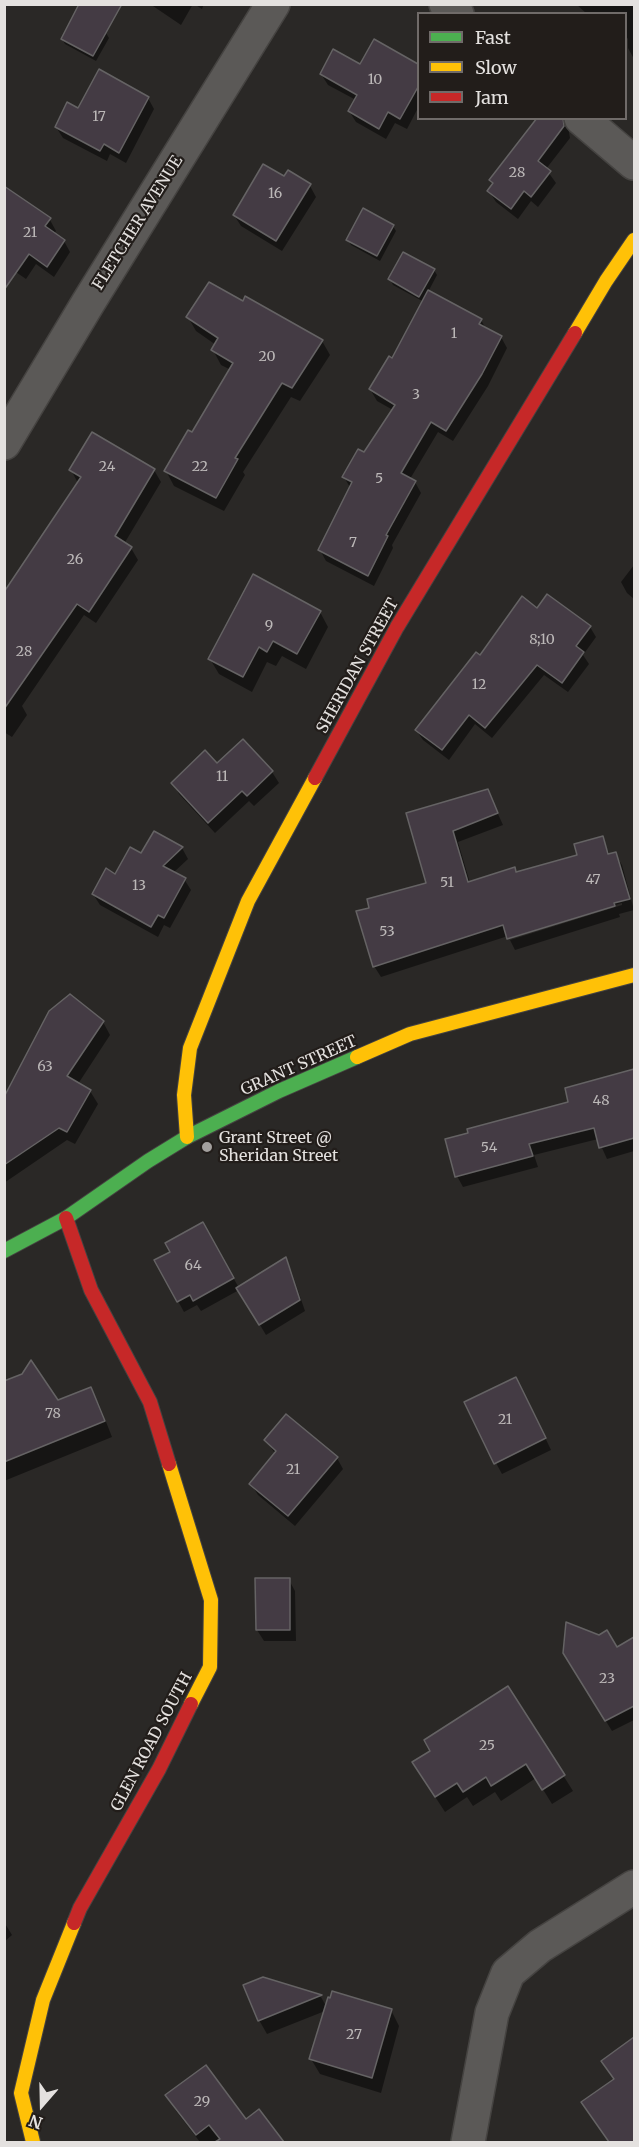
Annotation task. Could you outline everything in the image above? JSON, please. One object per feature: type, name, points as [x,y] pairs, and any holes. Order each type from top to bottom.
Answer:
[{"type":"street","name":"FLETCHER AVENUE","points":[[4,443],[273,4]]},
{"type":"street","points":[[583,120],[634,163]]},
{"type":"street","name":"SHERIDAN STREET","points":[[187,1137],[184,1095],[190,1048],[248,901],[397,627],[606,281],[634,240]]},
{"type":"street","name":"GRANT STREET","points":[[4,1251],[66,1218],[187,1137],[279,1091],[410,1034],[634,975]]},
{"type":"street","name":"GLEN ROAD SOUTH","points":[[33,2142],[21,2093],[44,2000],[80,1908],[159,1768],[210,1667],[211,1600],[150,1402],[92,1290],[66,1218]]},
{"type":"street","points":[[468,2142],[492,2013],[508,1973],[540,1946],[634,1887]]},
{"type":"building","points":[[79,4],[122,4],[93,56],[61,39]]},
{"type":"building","points":[[374,39],[417,63],[417,89],[400,119],[388,112],[379,129],[348,111],[357,95],[320,74],[333,49],[360,64]]},
{"type":"building","points":[[99,69],[149,97],[119,153],[104,144],[100,151],[55,127],[67,102],[78,108]]},
{"type":"building","points":[[535,120],[563,120],[564,126],[538,161],[551,171],[531,197],[524,191],[511,209],[487,191],[493,183],[489,180]]},
{"type":"building","points":[[263,164],[284,176],[288,170],[311,184],[276,241],[233,215]]},
{"type":"building","points":[[4,186],[51,218],[45,226],[65,240],[47,267],[29,254],[4,290]]},
{"type":"building","points":[[363,208],[394,225],[377,256],[346,240]]},
{"type":"building","points":[[403,252],[435,269],[419,297],[388,279]]},
{"type":"building","points":[[209,282],[243,301],[245,296],[323,340],[292,388],[282,383],[235,458],[238,459],[216,498],[164,471],[188,430],[192,432],[233,363],[211,350],[218,338],[186,317]]},
{"type":"building","points":[[428,290],[482,319],[479,324],[502,336],[482,374],[446,431],[431,422],[401,473],[416,481],[386,535],[388,536],[368,576],[318,550],[352,482],[342,477],[358,449],[364,452],[395,405],[369,389],[389,356],[392,358]]},
{"type":"building","points":[[92,432],[155,469],[115,536],[132,547],[89,612],[77,604],[4,709],[4,592],[81,477],[69,470]]},
{"type":"building","points":[[253,574],[321,611],[297,654],[273,641],[267,652],[259,647],[243,677],[208,659]]},
{"type":"building","points":[[547,594],[591,626],[576,646],[584,652],[562,683],[537,665],[485,728],[469,715],[442,750],[415,730],[476,652],[480,655],[522,596],[537,608]]},
{"type":"building","points":[[243,739],[273,771],[247,796],[242,791],[208,823],[171,783],[205,750],[217,763]]},
{"type":"building","points":[[488,789],[498,813],[453,831],[468,882],[515,867],[516,872],[577,855],[574,844],[603,836],[608,854],[616,852],[630,899],[614,903],[615,906],[507,939],[503,925],[373,967],[356,911],[369,908],[367,899],[426,883],[406,813]]},
{"type":"building","points":[[154,831],[183,847],[163,866],[186,878],[164,918],[158,915],[151,927],[92,894],[106,868],[115,874],[130,847],[141,853]]},
{"type":"building","points":[[70,994],[104,1021],[67,1076],[91,1090],[67,1132],[59,1128],[4,1165],[4,1097],[49,1011]]},
{"type":"building","points":[[634,1069],[634,1138],[599,1148],[594,1128],[529,1144],[533,1156],[455,1177],[445,1139],[468,1133],[467,1129],[568,1102],[565,1088]]},
{"type":"building","points":[[203,1222],[234,1278],[193,1301],[190,1295],[177,1302],[154,1260],[170,1252],[165,1243]]},
{"type":"building","points":[[286,1257],[300,1300],[259,1325],[236,1288]]},
{"type":"building","points":[[31,1360],[58,1400],[91,1387],[105,1421],[4,1462],[4,1381],[22,1374]]},
{"type":"building","points":[[516,1377],[546,1438],[494,1464],[464,1402]]},
{"type":"building","points":[[286,1414],[338,1457],[288,1516],[249,1484],[276,1451],[264,1440]]},
{"type":"building","points":[[255,1578],[290,1578],[290,1630],[256,1630]]},
{"type":"building","points":[[566,1622],[599,1635],[607,1630],[617,1647],[634,1637],[634,1706],[605,1721],[563,1653]]},
{"type":"building","points":[[508,1686],[565,1775],[542,1790],[526,1764],[491,1786],[486,1777],[463,1792],[457,1783],[435,1797],[412,1762],[430,1751],[424,1740]]},
{"type":"building","points":[[263,1977],[322,1995],[258,2021],[243,1985]]},
{"type":"building","points":[[332,1991],[392,2009],[372,2078],[309,2059],[328,1997],[330,1998]]},
{"type":"building","points":[[634,2037],[634,2142],[609,2142],[581,2102],[614,2079],[601,2061]]},
{"type":"building","points":[[206,2065],[246,2119],[259,2109],[284,2142],[215,2142],[220,2139],[209,2125],[196,2135],[165,2095]]},
{"type":"traffic: fast","points":[[4,1251],[66,1218],[187,1137],[279,1091],[357,1057]]},
{"type":"traffic: slow","points":[[575,333],[634,240]]},
{"type":"traffic: slow","points":[[187,1137],[184,1095],[190,1048],[248,901],[315,778]]},
{"type":"traffic: slow","points":[[357,1057],[410,1034],[634,975]]},
{"type":"traffic: slow","points":[[169,1464],[211,1600],[210,1667],[191,1704]]},
{"type":"traffic: slow","points":[[33,2142],[21,2093],[43,2000],[74,1923]]},
{"type":"traffic: jam","points":[[315,778],[397,627],[575,333]]},
{"type":"traffic: jam","points":[[66,1218],[91,1290],[150,1402],[169,1464]]},
{"type":"traffic: jam","points":[[74,1923],[80,1908],[159,1769],[191,1704]]},
{"type":"place","name":"Grant Street @ Sheridan Street","points":[[207,1147]]}]
